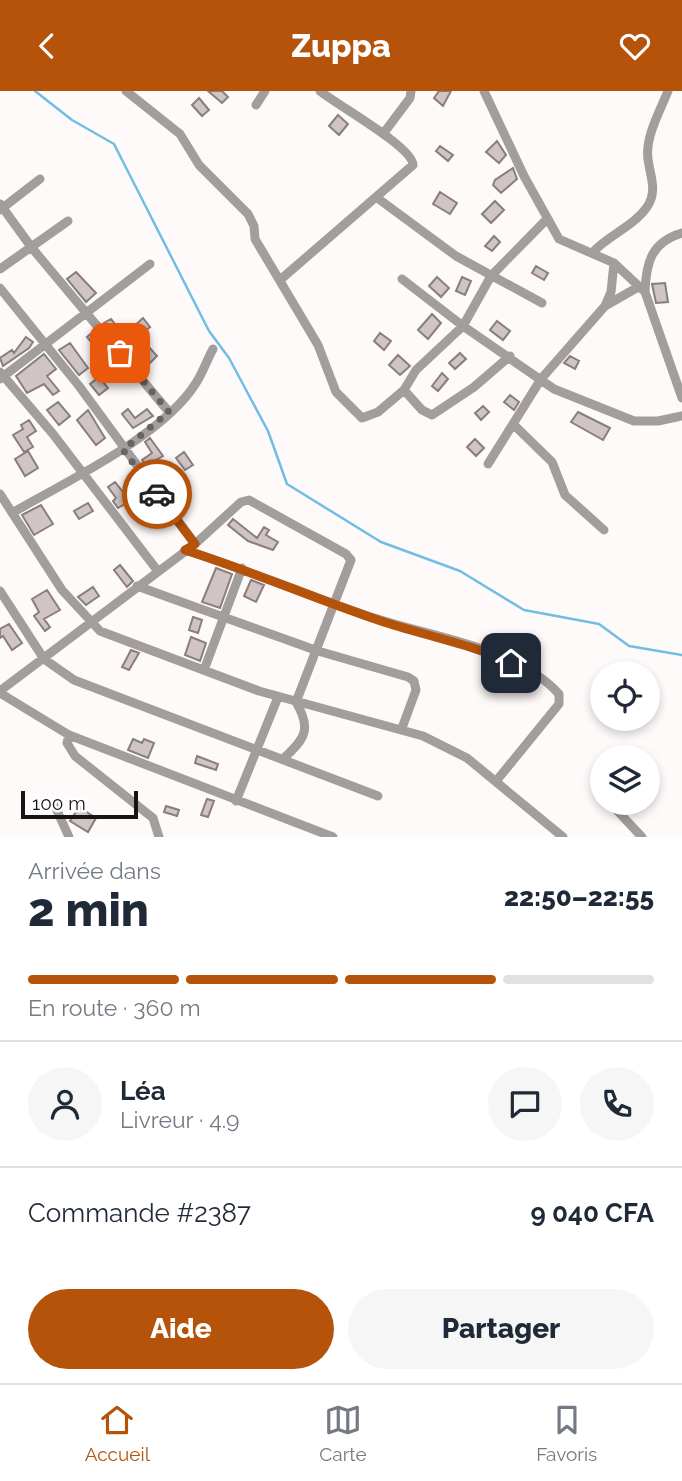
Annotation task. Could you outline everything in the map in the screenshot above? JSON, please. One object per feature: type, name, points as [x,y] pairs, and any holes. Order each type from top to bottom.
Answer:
[{"type":"street","points":[[125,91],[180,134],[199,165],[247,214],[254,226],[255,239],[318,345],[336,392],[362,418],[378,412],[404,390],[416,370],[463,326],[491,277],[548,219]]},
{"type":"street","points":[[256,105],[265,91]]},
{"type":"street","points":[[280,280],[413,165],[408,154],[383,134],[320,91]]},
{"type":"street","points":[[383,134],[410,98],[411,91]]},
{"type":"street","points":[[484,91],[559,239],[578,249],[593,252],[614,264],[643,289]]},
{"type":"street","points":[[593,252],[607,237],[635,221],[649,204],[654,181],[648,160],[648,145],[668,91]]},
{"type":"street","points":[[40,179],[1,207],[169,412]]},
{"type":"street","points":[[376,197],[456,256],[542,303]]},
{"type":"street","points":[[0,269],[68,221]]},
{"type":"street","points":[[682,233],[663,239],[652,251],[643,289],[682,398]]},
{"type":"street","points":[[150,264],[47,346],[1,376],[53,434],[157,570]]},
{"type":"street","points":[[488,464],[541,379],[605,306],[611,292],[614,264]]},
{"type":"street","points":[[402,279],[463,326],[568,395],[634,421],[658,421],[682,416]]},
{"type":"street","points":[[0,288],[47,346],[195,544]]},
{"type":"street","points":[[605,306],[643,289]]},
{"type":"street","points":[[12,513],[123,450],[169,412],[196,383],[212,349]]},
{"type":"street","points":[[404,390],[422,410],[432,415],[474,387],[510,356]]},
{"type":"street","points":[[513,424],[552,462],[565,495],[604,530]]},
{"type":"street","points":[[0,493],[62,590],[100,631],[278,697],[402,728],[467,758],[497,780],[561,837]]},
{"type":"street","points":[[296,702],[351,566],[346,554],[249,500],[241,502],[195,544],[89,621],[0,692],[69,735],[333,837]]},
{"type":"street","points":[[185,550],[242,568],[334,604],[495,655],[550,683],[559,694],[559,704],[497,780]]},
{"type":"street","points":[[204,670],[242,568]]},
{"type":"street","points":[[137,586],[223,619],[414,681],[416,690],[402,728]]},
{"type":"street","points":[[0,591],[44,659],[74,680],[378,796]]},
{"type":"street","points":[[236,801],[278,697]]},
{"type":"street","points":[[283,759],[304,734],[305,717],[296,702]]},
{"type":"street","points":[[69,735],[67,743],[75,756],[153,818],[159,837]]},
{"type":"street","points":[[54,804],[69,837]]},
{"type":"street","points":[[621,815],[642,837]]},
{"type":"building","points":[[208,91],[222,91],[228,97],[222,103]]},
{"type":"building","points":[[439,91],[451,91],[443,106],[434,98]]},
{"type":"building","points":[[199,98],[209,110],[202,116],[192,105]]},
{"type":"building","points":[[338,115],[348,124],[339,135],[329,126]]},
{"type":"building","points":[[497,141],[506,155],[499,163],[486,152]]},
{"type":"building","points":[[440,146],[453,155],[448,161],[436,151]]},
{"type":"building","points":[[513,168],[517,179],[501,193],[493,185],[495,180]]},
{"type":"building","points":[[440,192],[457,203],[450,214],[433,204]]},
{"type":"building","points":[[495,201],[504,210],[491,223],[482,214]]},
{"type":"building","points":[[494,236],[500,242],[492,251],[485,246]]},
{"type":"building","points":[[536,266],[548,273],[544,280],[532,273]]},
{"type":"building","points":[[76,272],[96,293],[86,302],[67,279]]},
{"type":"building","points":[[437,277],[449,288],[441,297],[429,286]]},
{"type":"building","points":[[462,277],[471,281],[465,295],[456,291]]},
{"type":"building","points":[[665,283],[668,302],[656,303],[652,284]]},
{"type":"building","points":[[432,314],[441,323],[428,339],[418,330]]},
{"type":"building","points":[[143,318],[150,327],[139,336],[157,356],[150,363],[131,343],[125,348],[104,323],[111,319],[115,324],[112,326],[122,337]]},
{"type":"building","points":[[497,321],[510,331],[503,340],[490,330]]},
{"type":"building","points":[[93,332],[101,342],[95,347],[87,337]]},
{"type":"building","points":[[380,333],[391,341],[384,350],[374,341]]},
{"type":"building","points":[[26,337],[33,342],[29,348],[3,366],[0,358],[12,350],[14,353]]},
{"type":"building","points":[[70,343],[88,368],[79,375],[59,350]]},
{"type":"building","points":[[460,353],[466,359],[455,369],[449,363]]},
{"type":"building","points":[[44,354],[56,369],[47,376],[59,391],[53,395],[44,384],[27,393],[16,376]]},
{"type":"building","points":[[398,355],[410,366],[400,375],[389,365]]},
{"type":"building","points":[[570,356],[579,361],[575,369],[564,363]]},
{"type":"building","points":[[442,373],[448,379],[438,391],[432,386]]},
{"type":"building","points":[[99,377],[108,388],[99,395],[90,384]]},
{"type":"building","points":[[510,395],[519,402],[514,410],[504,402]]},
{"type":"building","points":[[58,402],[70,416],[59,425],[47,410]]},
{"type":"building","points":[[483,406],[489,412],[481,420],[475,413]]},
{"type":"building","points":[[128,409],[135,418],[147,409],[153,416],[133,428],[122,414]]},
{"type":"building","points":[[88,410],[105,438],[96,445],[77,420]]},
{"type":"building","points":[[578,412],[610,428],[603,440],[571,422]]},
{"type":"building","points":[[29,420],[36,431],[27,437],[33,447],[24,452],[13,435],[23,429],[21,425]]},
{"type":"building","points":[[150,438],[163,456],[146,466],[142,460],[152,453],[145,442]]},
{"type":"building","points":[[475,439],[484,448],[476,456],[467,447]]},
{"type":"building","points":[[28,451],[38,468],[25,476],[15,459]]},
{"type":"building","points":[[184,452],[193,465],[185,470],[176,458]]},
{"type":"building","points":[[115,482],[130,501],[118,508],[113,501],[116,498],[108,487]]},
{"type":"building","points":[[88,503],[93,511],[79,519],[74,511]]},
{"type":"building","points":[[41,505],[53,524],[34,535],[22,515]]},
{"type":"building","points":[[233,519],[257,538],[264,527],[269,530],[266,535],[278,542],[273,550],[248,541],[228,525]]},
{"type":"building","points":[[120,565],[133,581],[127,587],[114,570]]},
{"type":"building","points":[[216,568],[232,574],[220,608],[202,602]]},
{"type":"building","points":[[251,580],[264,585],[256,602],[244,596]]},
{"type":"building","points":[[93,587],[99,596],[86,605],[78,597]]},
{"type":"building","points":[[47,590],[60,610],[44,619],[50,627],[45,631],[34,616],[39,612],[32,599]]},
{"type":"building","points":[[193,617],[202,620],[198,633],[189,630]]},
{"type":"building","points":[[9,624],[22,643],[12,650],[3,636],[0,638],[0,629]]},
{"type":"building","points":[[191,637],[206,643],[200,661],[185,655]]},
{"type":"building","points":[[131,650],[139,653],[129,670],[122,667]]},
{"type":"building","points":[[133,739],[142,743],[144,739],[154,743],[148,758],[128,750]]},
{"type":"building","points":[[197,756],[218,764],[216,770],[195,763]]},
{"type":"building","points":[[207,799],[214,801],[208,817],[201,815]]},
{"type":"building","points":[[166,806],[179,810],[177,816],[164,812]]},
{"type":"building","points":[[79,807],[96,818],[88,832],[70,821]]},
{"type":"waterway","points":[[35,91],[72,120],[114,144],[209,331],[229,358],[268,431],[287,484],[381,542],[460,571],[524,610],[599,624],[629,646],[682,655]]},
{"type":"way so far","points":[[120,353],[169,412],[123,450],[157,494]]},
{"type":"route","points":[[157,494],[195,544],[185,550],[242,568],[362,615],[464,644],[511,663]]}]
